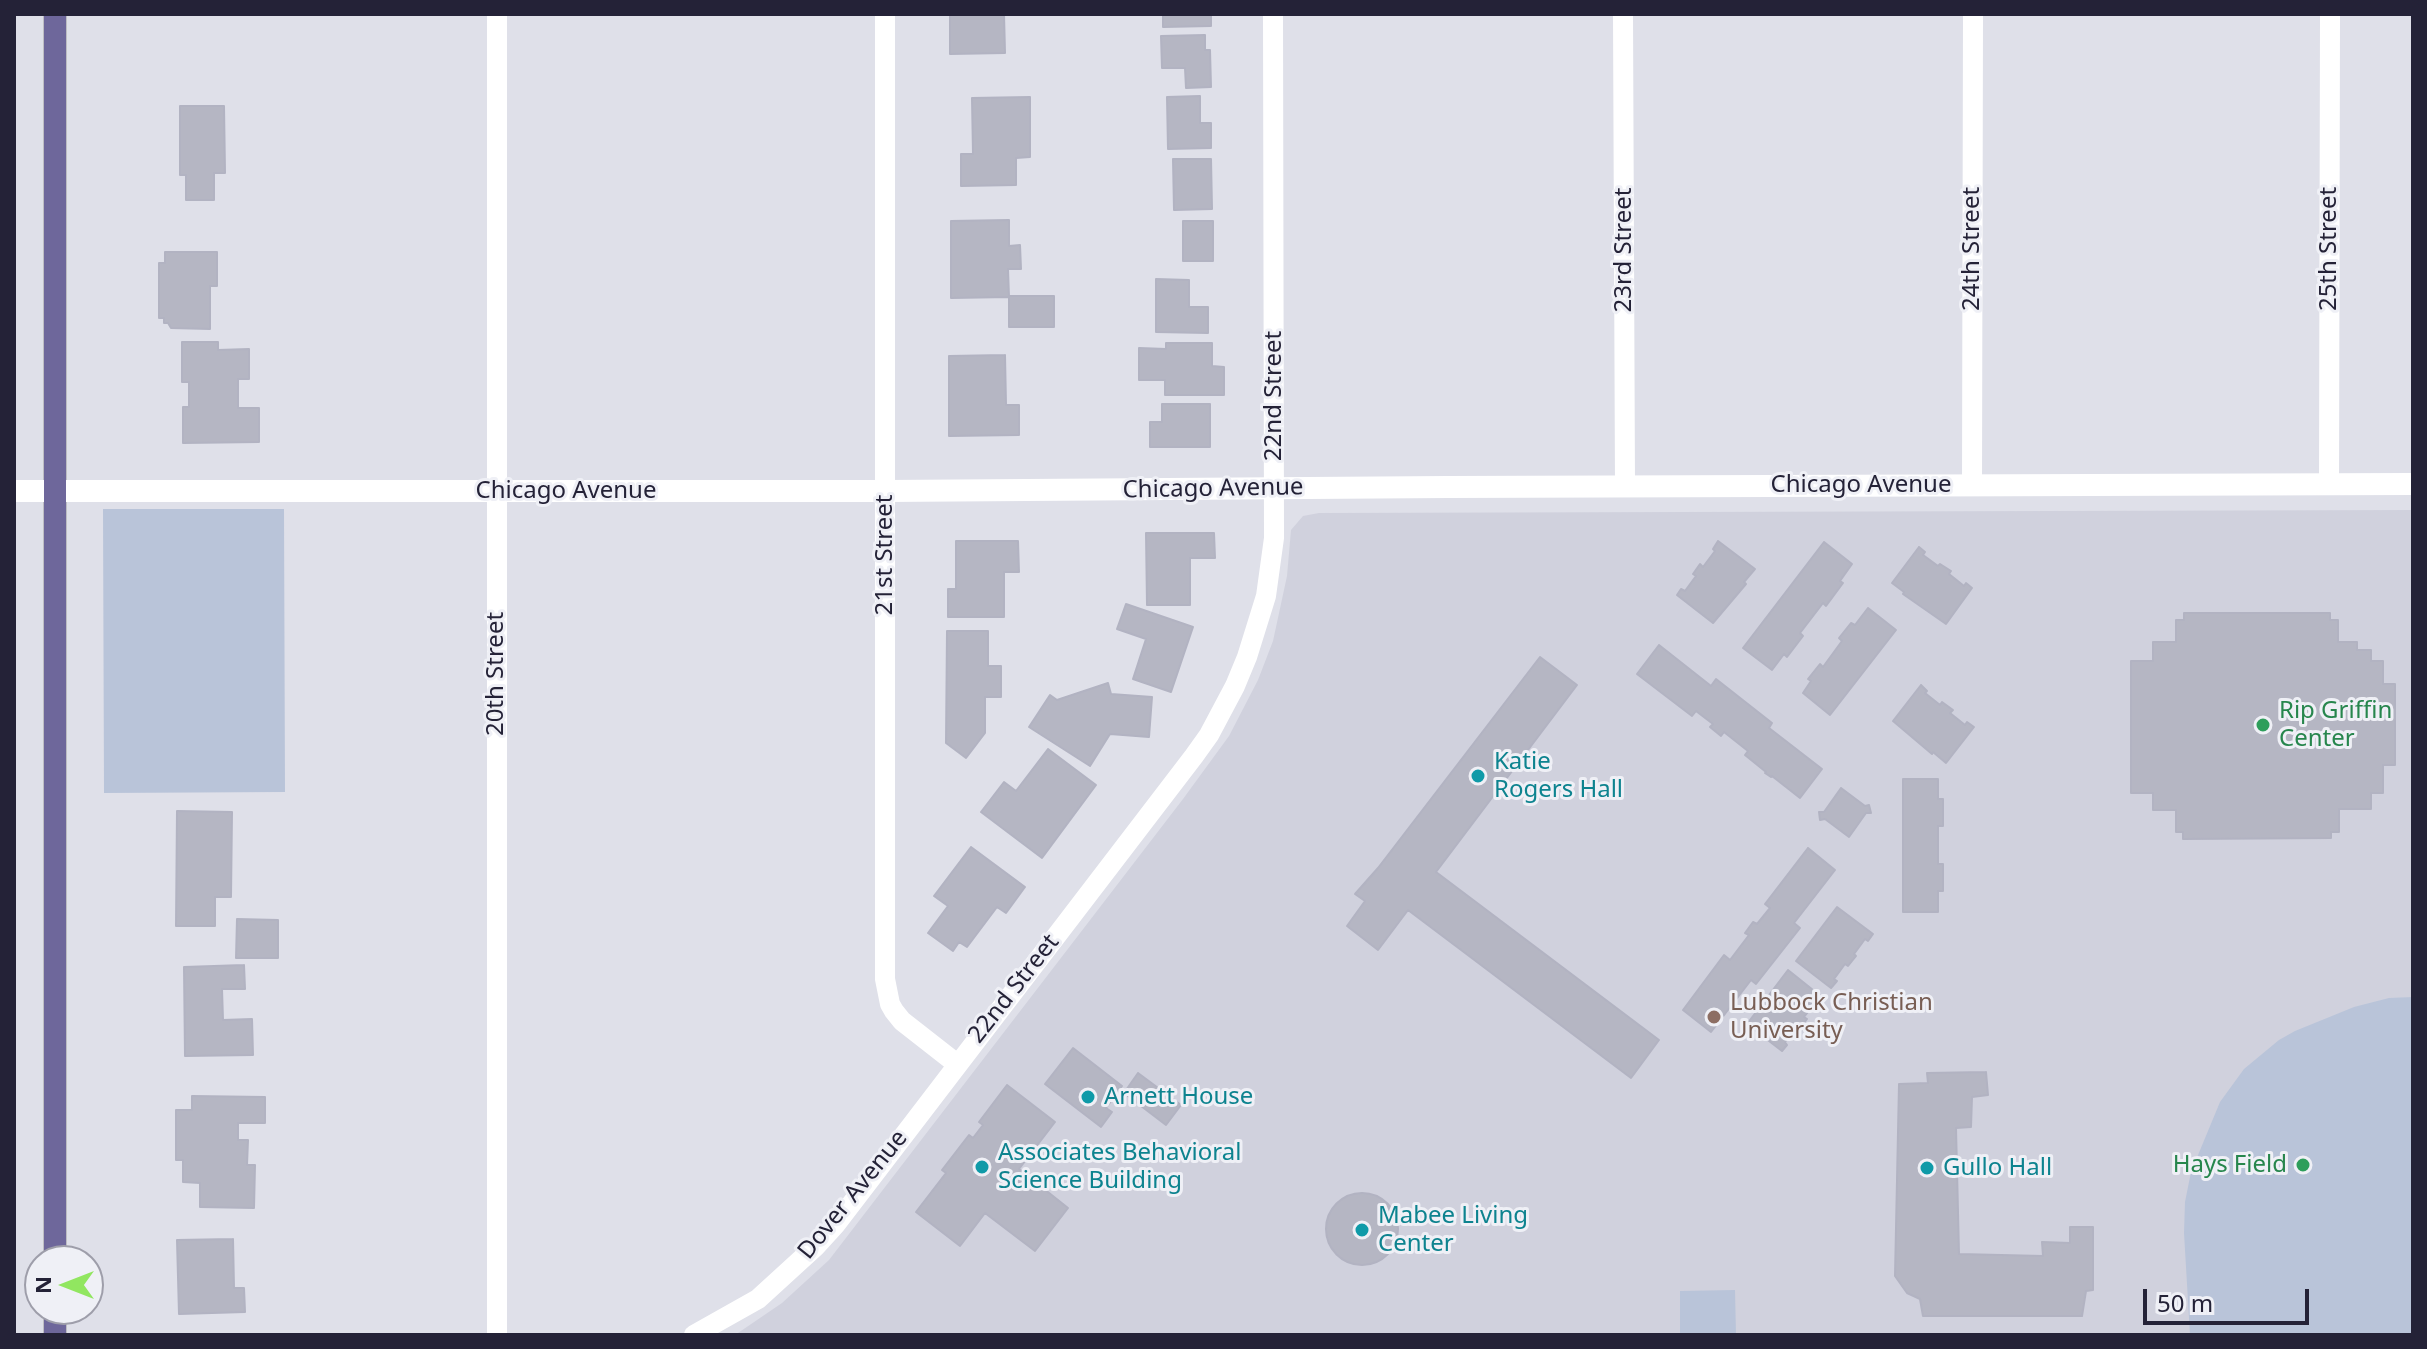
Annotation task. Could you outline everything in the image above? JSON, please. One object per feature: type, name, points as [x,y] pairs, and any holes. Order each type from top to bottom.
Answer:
[{"type":"main road","points":[[55,14],[55,1245]]},
{"type":"street","name":"20th Street","points":[[497,14],[497,1335]]},
{"type":"street","name":"21st Street","points":[[885,14],[885,979],[890,1004],[902,1021],[957,1064]]},
{"type":"street","name":"22nd Street","points":[[957,1064],[1194,756],[1223,711],[1247,657],[1267,591],[1274,538],[1273,14]]},
{"type":"street","name":"23rd Street","points":[[1623,14],[1625,486]]},
{"type":"street","name":"24th Street","points":[[1972,485],[1973,14]]},
{"type":"street","name":"25th Street","points":[[2329,484],[2330,14]]},
{"type":"street","name":"Chicago Avenue","points":[[14,491],[886,491],[2413,484]]},
{"type":"street","name":"Dover Avenue","points":[[694,1335],[758,1299],[816,1246],[957,1064]]},
{"type":"shaded area","points":[[103,509],[284,509],[285,792],[104,793]]},
{"type":"shaded area","name":"Lubbock Christian University","points":[[2413,510],[2413,1335],[735,1335],[782,1303],[829,1260],[1229,736],[1258,680],[1273,641],[1287,576],[1291,530],[1303,516],[1319,513]]},
{"type":"shaded area","name":"Hays Field","points":[[2413,997],[2413,1335],[2190,1335],[2185,1202],[2191,1172],[2220,1102],[2244,1069],[2295,1031],[2354,1007],[2389,998]]},
{"type":"shaded area","points":[[1735,1290],[1736,1335],[1680,1335],[1680,1291]]},
{"type":"building","points":[[950,14],[1004,14],[1005,53],[950,54]]},
{"type":"building","points":[[1163,14],[1211,14],[1211,26],[1163,27]]},
{"type":"building","points":[[1205,35],[1205,50],[1210,50],[1211,87],[1186,88],[1185,68],[1162,68],[1161,36]]},
{"type":"building","points":[[1200,96],[1200,123],[1211,123],[1211,148],[1168,149],[1167,97]]},
{"type":"building","points":[[1030,97],[1030,157],[1016,158],[1016,185],[961,186],[961,154],[973,154],[972,98]]},
{"type":"building","points":[[180,106],[224,106],[225,173],[214,173],[214,200],[186,200],[186,175],[180,175]]},
{"type":"building","points":[[1173,159],[1211,159],[1212,209],[1174,210]]},
{"type":"building","points":[[1009,220],[1009,246],[1020,245],[1021,269],[1008,269],[1009,297],[951,298],[951,221]]},
{"type":"building","points":[[1183,221],[1213,221],[1213,261],[1183,261]]},
{"type":"building","points":[[165,252],[217,252],[217,286],[210,286],[210,329],[171,328],[164,323],[164,318],[159,318],[159,263],[165,263]]},
{"type":"building","points":[[1156,279],[1189,280],[1189,307],[1208,307],[1208,333],[1156,332]]},
{"type":"building","points":[[1009,296],[1054,296],[1054,327],[1009,327]]},
{"type":"building","points":[[182,342],[218,342],[218,350],[249,349],[249,379],[238,379],[238,408],[259,408],[259,442],[183,443],[183,407],[189,407],[189,382],[182,382]]},
{"type":"building","points":[[1166,343],[1212,343],[1212,366],[1224,367],[1224,395],[1165,395],[1165,380],[1139,380],[1139,348],[1166,349]]},
{"type":"building","points":[[1005,355],[1006,405],[1019,405],[1019,435],[949,436],[949,356]]},
{"type":"building","points":[[1162,404],[1210,404],[1210,447],[1150,447],[1150,422],[1162,422]]},
{"type":"building","points":[[1146,533],[1214,533],[1215,558],[1190,558],[1190,605],[1147,605]]},
{"type":"building","points":[[956,541],[1018,541],[1019,572],[1004,572],[1004,617],[948,617],[948,589],[956,589]]},
{"type":"building","points":[[1718,541],[1755,569],[1713,623],[1677,595],[1681,589],[1685,591],[1700,564],[1703,567],[1715,551],[1713,549]]},
{"type":"building","points":[[1824,542],[1852,564],[1826,606],[1823,603],[1800,633],[1803,636],[1772,670],[1743,648]]},
{"type":"building","points":[[1919,547],[1925,552],[1923,555],[1951,571],[1949,574],[1964,586],[1966,583],[1972,588],[1946,624],[1892,583]]},
{"type":"building","points":[[1126,604],[1193,627],[1171,692],[1133,679],[1146,639],[1117,629]]},
{"type":"building","points":[[1868,608],[1896,630],[1830,715],[1803,693],[1811,681],[1808,679],[1820,664],[1823,667],[1842,641],[1839,638],[1851,623],[1855,625]]},
{"type":"building","name":"Rip Griffin Center","points":[[2184,613],[2330,613],[2330,620],[2338,620],[2338,642],[2357,642],[2357,650],[2371,650],[2371,661],[2383,661],[2383,684],[2395,684],[2395,765],[2383,765],[2383,793],[2371,793],[2371,809],[2339,809],[2339,832],[2331,832],[2331,838],[2183,839],[2183,832],[2176,832],[2176,810],[2153,810],[2153,793],[2131,793],[2131,661],[2153,661],[2153,642],[2176,642],[2176,620],[2184,620]]},
{"type":"building","points":[[947,631],[988,631],[988,666],[1001,666],[1001,697],[985,697],[985,733],[966,758],[946,743]]},
{"type":"building","points":[[1659,645],[1711,686],[1716,679],[1772,723],[1769,728],[1822,769],[1800,798],[1765,773],[1745,755],[1748,751],[1724,732],[1721,736],[1710,727],[1713,724],[1696,711],[1692,716],[1637,674]]},
{"type":"building","name":"Katie Rogers Hall","points":[[1540,657],[1577,685],[1436,872],[1659,1040],[1631,1078],[1408,910],[1378,950],[1347,926],[1365,901],[1355,894]]},
{"type":"building","points":[[1108,683],[1111,694],[1152,697],[1149,737],[1110,734],[1090,766],[1029,727],[1050,695],[1057,700]]},
{"type":"building","points":[[1921,685],[1927,691],[1925,693],[1940,705],[1942,702],[1953,710],[1950,713],[1965,725],[1967,722],[1974,727],[1946,763],[1893,721]]},
{"type":"building","points":[[1048,749],[1096,785],[1042,858],[981,812],[1004,782],[1016,791]]},
{"type":"building","points":[[1903,779],[1938,779],[1938,799],[1943,799],[1943,826],[1938,826],[1938,864],[1943,864],[1943,891],[1938,891],[1938,912],[1903,912]]},
{"type":"building","points":[[1841,788],[1865,806],[1869,805],[1871,813],[1866,813],[1849,837],[1825,819],[1820,820],[1819,812],[1824,812]]},
{"type":"building","points":[[177,811],[232,812],[231,897],[215,897],[215,926],[176,926]]},
{"type":"building","points":[[971,847],[1025,887],[1006,913],[997,907],[967,947],[959,942],[953,951],[928,933],[948,906],[934,896]]},
{"type":"building","points":[[1808,848],[1835,870],[1794,923],[1800,928],[1756,984],[1751,980],[1711,1032],[1683,1010],[1724,955],[1730,960],[1749,935],[1745,933],[1753,922],[1757,924],[1770,908],[1765,904]]},
{"type":"building","points":[[1837,907],[1873,934],[1868,941],[1865,939],[1848,966],[1845,964],[1831,988],[1796,961]]},
{"type":"building","points":[[237,919],[278,920],[278,958],[236,958]]},
{"type":"building","points":[[244,965],[245,989],[222,989],[223,1020],[252,1019],[253,1055],[185,1056],[184,967]]},
{"type":"building","points":[[1788,970],[1823,998],[1804,1017],[1807,1019],[1785,1042],[1787,1045],[1782,1051],[1747,1024]]},
{"type":"building","name":"Arnett House","points":[[1073,1048],[1122,1086],[1106,1108],[1112,1112],[1101,1127],[1045,1084]]},
{"type":"building","name":"Gullo Hall","points":[[1986,1072],[1988,1095],[1972,1097],[1971,1127],[1956,1128],[1959,1254],[2043,1256],[2042,1242],[2070,1243],[2070,1227],[2093,1227],[2093,1290],[2086,1291],[2082,1316],[1923,1316],[1920,1299],[1907,1293],[1895,1276],[1899,1084],[1928,1083],[1927,1073]]},
{"type":"building","points":[[1138,1073],[1181,1105],[1166,1125],[1124,1093]]},
{"type":"building","name":"Associates Behavioral Science Building","points":[[1007,1085],[1055,1122],[1019,1169],[1068,1208],[1035,1251],[985,1213],[960,1246],[916,1212],[946,1173],[942,1170],[969,1135],[973,1138],[983,1125],[979,1122]]},
{"type":"building","points":[[192,1096],[265,1097],[265,1123],[238,1123],[238,1140],[248,1140],[247,1165],[255,1165],[254,1208],[200,1207],[200,1183],[183,1182],[183,1160],[176,1160],[176,1110],[192,1110]]},
{"type":"building","name":"Mabee Living Center","points":[[1362,1193],[1382,1199],[1392,1209],[1398,1229],[1392,1249],[1382,1259],[1362,1265],[1342,1259],[1332,1249],[1326,1229],[1332,1209],[1342,1199]]},
{"type":"building","points":[[233,1239],[234,1288],[244,1288],[245,1312],[179,1314],[177,1240]]},
{"type":"place","name":"Rip Griffin Center","points":[[2263,725]]},
{"type":"place","name":"Katie Rogers Hall","points":[[1478,776]]},
{"type":"place","name":"Lubbock Christian University","points":[[1714,1017]]},
{"type":"place","name":"Arnett House","points":[[1088,1097]]},
{"type":"place","name":"Hays Field","points":[[2303,1165]]},
{"type":"place","name":"Associates Behavioral Science Building","points":[[982,1167]]},
{"type":"place","name":"Gullo Hall","points":[[1927,1168]]},
{"type":"place","name":"Mabee Living Center","points":[[1362,1230]]}]
